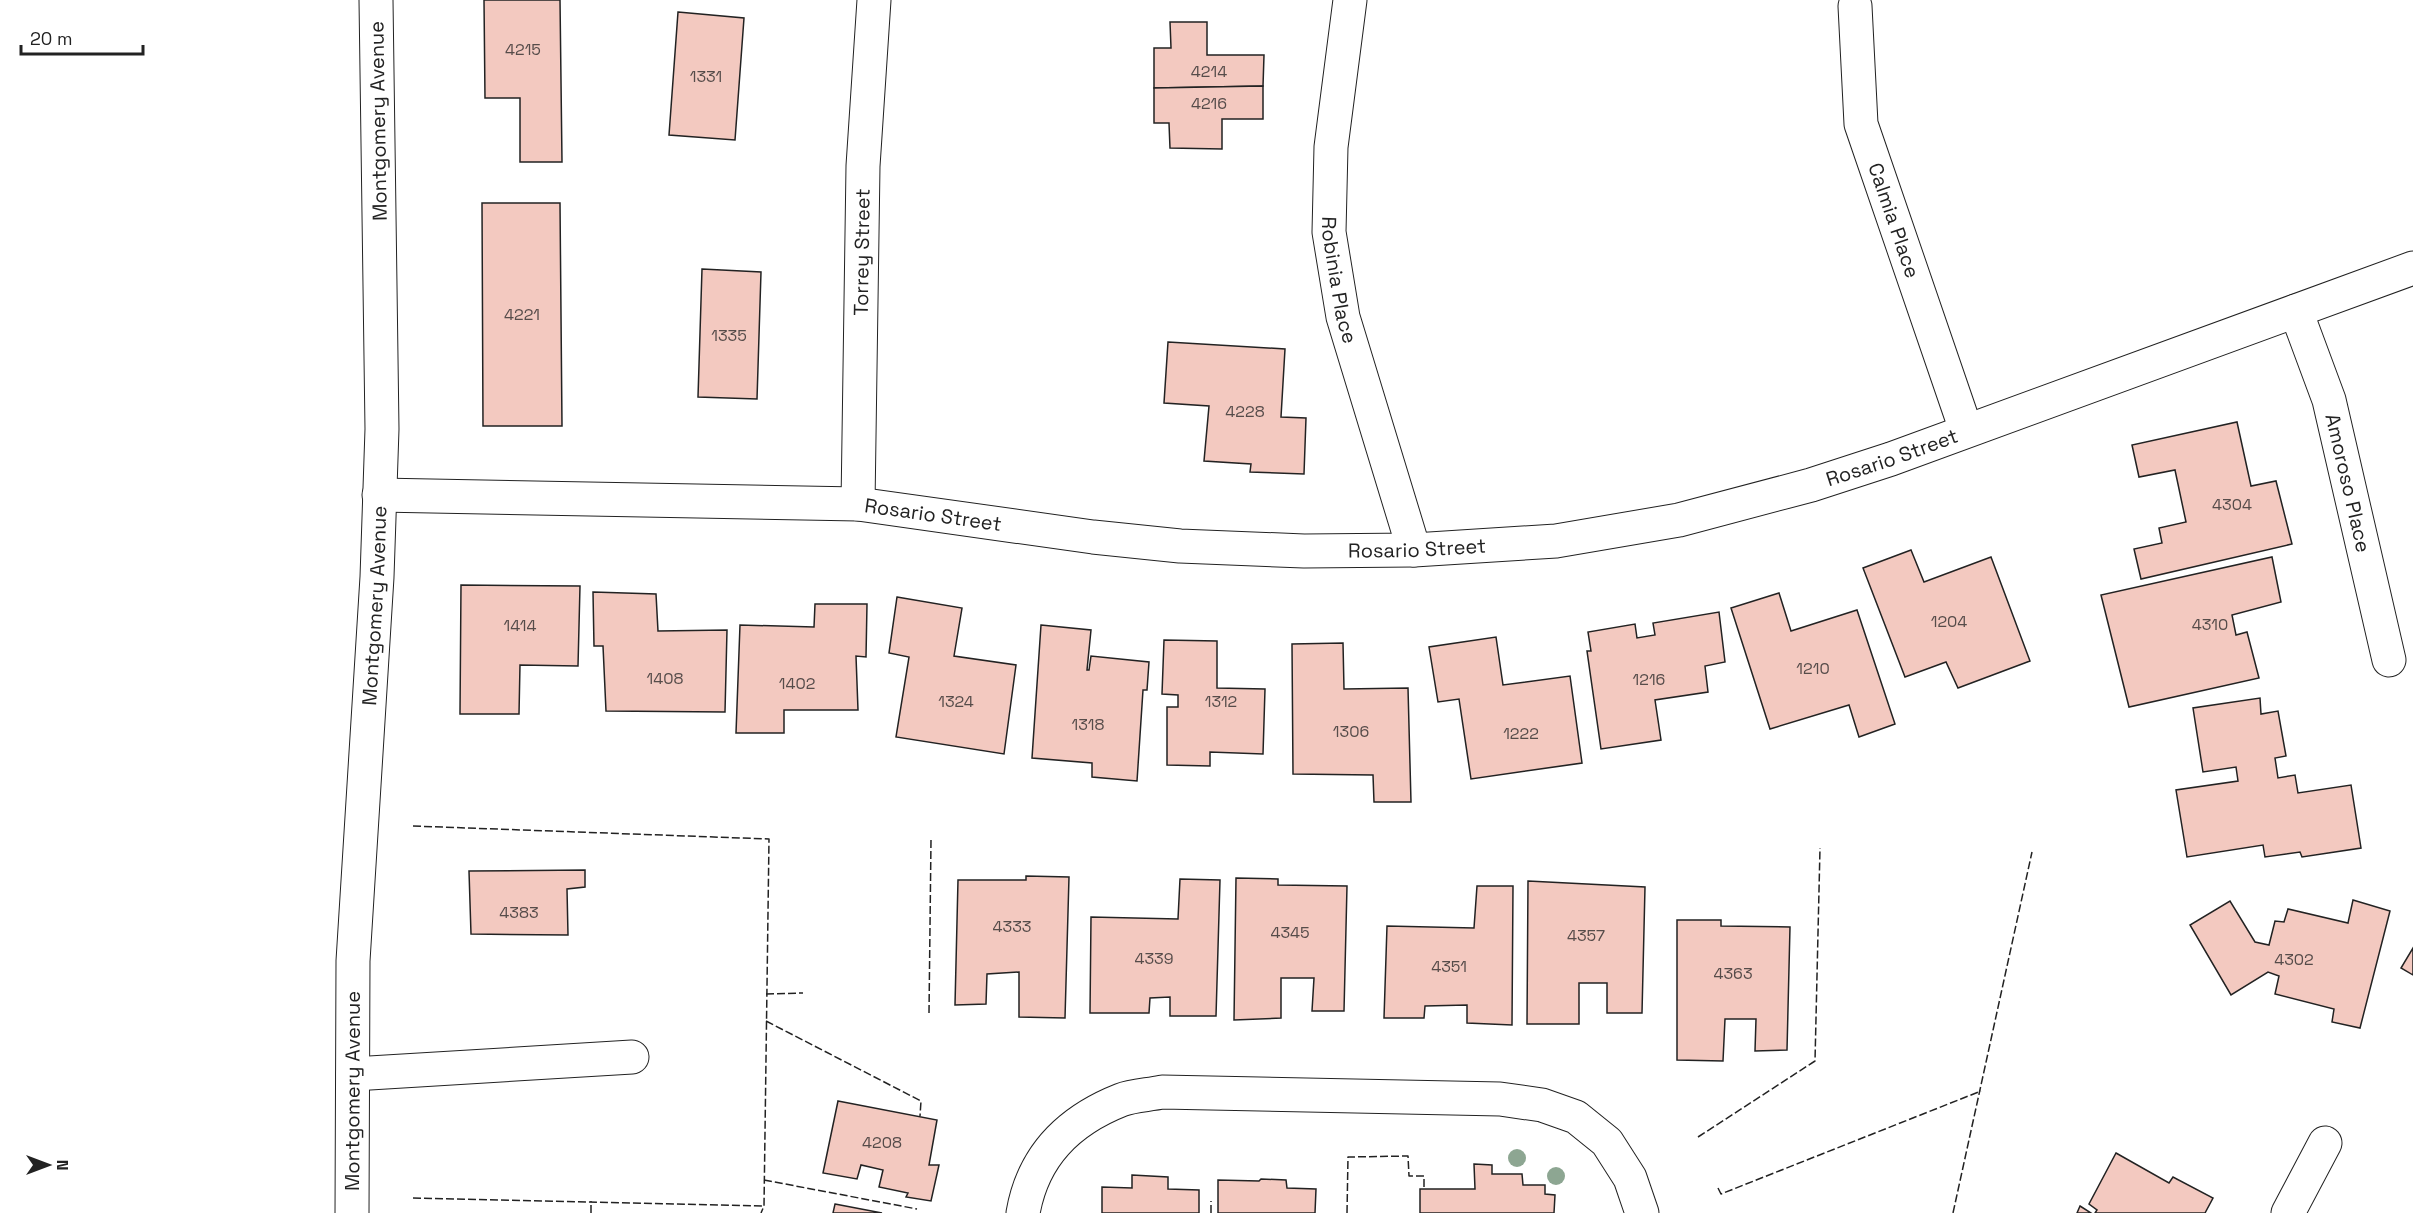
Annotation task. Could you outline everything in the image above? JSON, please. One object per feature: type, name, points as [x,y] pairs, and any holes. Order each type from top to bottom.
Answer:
[{"type":"street","name":"Montgomery Avenue","points":[[352,1213],[353,961],[377,577],[382,429],[376,0]]},
{"type":"street","name":"Torrey Street","points":[[858,504],[857,441],[863,166],[874,0]]},
{"type":"street","name":"Robinia Place","points":[[1350,0],[1331,147],[1329,232],[1343,316],[1414,550]]},
{"type":"street","name":"Calmia Place","points":[[1855,6],[1861,124],[1966,430]]},
{"type":"street","name":"Rosario Street","points":[[379,495],[858,504],[1093,537],[1180,546],[1304,551],[1414,550],[1556,541],[1679,520],[1811,485],[1891,459],[2413,268]]},
{"type":"street","name":"Amoroso Place","points":[[2296,311],[2329,400],[2389,660]]},
{"type":"street","points":[[353,1074],[632,1056]]},
{"type":"street","points":[[1023,1213],[1028,1189],[1050,1149],[1082,1119],[1123,1099],[1162,1092],[1500,1099],[1542,1105],[1576,1117],[1607,1142],[1630,1178],[1642,1213]]},
{"type":"street","points":[[2288,1213],[2325,1143]]},
{"type":"building","points":[[484,0],[560,0],[562,162],[520,162],[520,98],[485,98]]},
{"type":"building","points":[[678,12],[744,18],[735,140],[669,135]]},
{"type":"building","points":[[1170,22],[1207,22],[1207,55],[1264,55],[1263,86],[1154,88],[1154,48],[1171,48]]},
{"type":"building","points":[[1263,86],[1263,119],[1222,119],[1222,149],[1170,148],[1169,123],[1154,123],[1154,88]]},
{"type":"building","points":[[482,203],[560,203],[562,426],[483,426]]},
{"type":"building","points":[[702,269],[761,272],[757,399],[698,397]]},
{"type":"building","points":[[1168,342],[1285,349],[1281,417],[1306,418],[1304,474],[1250,472],[1251,464],[1204,461],[1209,406],[1164,403]]},
{"type":"building","points":[[2237,422],[2251,486],[2276,481],[2292,544],[2141,579],[2134,549],[2162,543],[2159,528],[2186,522],[2175,470],[2139,477],[2132,445]]},
{"type":"building","points":[[1911,550],[1924,582],[1991,557],[2030,661],[1958,688],[1946,662],[1905,677],[1863,568]]},
{"type":"building","points":[[2272,557],[2281,602],[2232,615],[2236,635],[2247,632],[2259,678],[2129,707],[2101,595]]},
{"type":"building","points":[[461,585],[580,586],[578,666],[520,665],[519,714],[460,714]]},
{"type":"building","points":[[593,592],[656,594],[658,631],[727,630],[725,712],[606,711],[603,646],[594,646]]},
{"type":"building","points":[[1779,593],[1791,631],[1857,610],[1895,724],[1859,737],[1849,705],[1770,729],[1731,608]]},
{"type":"building","points":[[897,597],[962,608],[954,656],[1016,665],[1004,754],[896,737],[909,657],[889,653]]},
{"type":"building","points":[[815,604],[867,604],[866,657],[856,656],[858,710],[784,710],[784,733],[736,733],[740,625],[814,627]]},
{"type":"building","points":[[1719,612],[1725,662],[1705,666],[1708,692],[1655,700],[1661,740],[1601,749],[1587,651],[1591,651],[1588,632],[1635,624],[1637,638],[1655,635],[1653,623]]},
{"type":"building","points":[[1041,625],[1091,630],[1087,670],[1089,670],[1091,656],[1149,662],[1147,690],[1143,690],[1137,781],[1092,777],[1092,763],[1032,758]]},
{"type":"building","points":[[1496,637],[1503,685],[1570,676],[1582,763],[1471,779],[1459,699],[1438,702],[1429,647]]},
{"type":"building","points":[[1164,640],[1217,641],[1217,688],[1265,689],[1263,754],[1210,752],[1210,766],[1167,765],[1167,707],[1178,707],[1178,695],[1162,694]]},
{"type":"building","points":[[1343,643],[1344,689],[1408,688],[1411,802],[1374,802],[1373,775],[1293,774],[1292,644]]},
{"type":"building","points":[[2260,698],[2261,714],[2278,711],[2286,756],[2275,758],[2278,778],[2295,775],[2298,793],[2351,785],[2361,848],[2302,857],[2300,852],[2265,857],[2263,845],[2187,857],[2176,790],[2238,781],[2236,767],[2203,772],[2193,708]]},
{"type":"building","points":[[585,870],[585,887],[567,889],[568,935],[471,934],[469,871]]},
{"type":"building","points":[[1026,876],[1069,877],[1065,1018],[1019,1017],[1019,972],[987,974],[986,1004],[955,1005],[958,880],[1026,880]]},
{"type":"building","points":[[1236,878],[1278,879],[1278,885],[1347,886],[1344,1011],[1312,1011],[1314,978],[1281,978],[1281,1018],[1234,1020]]},
{"type":"building","points":[[1180,879],[1220,880],[1216,1016],[1170,1016],[1170,997],[1150,998],[1149,1013],[1090,1013],[1091,917],[1178,919]]},
{"type":"building","points":[[1528,881],[1645,887],[1642,1013],[1607,1013],[1607,983],[1579,983],[1579,1024],[1527,1024]]},
{"type":"building","points":[[1477,886],[1513,886],[1512,1025],[1467,1023],[1467,1005],[1425,1006],[1424,1018],[1384,1018],[1387,926],[1474,928]]},
{"type":"building","points":[[2353,900],[2390,911],[2360,1028],[2332,1022],[2334,1009],[2275,994],[2279,976],[2268,972],[2231,995],[2190,925],[2230,901],[2255,942],[2269,945],[2275,921],[2284,922],[2288,909],[2348,923]]},
{"type":"building","points":[[1677,920],[1721,920],[1721,926],[1790,927],[1787,1050],[1755,1051],[1756,1019],[1725,1019],[1723,1061],[1677,1060]]},
{"type":"building","points":[[2413,948],[2413,975],[2401,968]]},
{"type":"building","points":[[838,1101],[937,1120],[929,1165],[939,1165],[931,1201],[906,1197],[908,1193],[879,1187],[883,1170],[861,1165],[857,1179],[823,1173]]},
{"type":"building","points":[[2116,1153],[2169,1183],[2173,1177],[2213,1198],[2205,1213],[2095,1213],[2097,1210],[2089,1204]]},
{"type":"building","points":[[1474,1164],[1492,1165],[1492,1174],[1522,1174],[1523,1185],[1545,1185],[1545,1194],[1555,1195],[1554,1213],[1420,1213],[1420,1189],[1475,1189]]},
{"type":"building","points":[[1132,1175],[1168,1177],[1168,1189],[1199,1190],[1199,1213],[1102,1213],[1102,1187],[1132,1188]]},
{"type":"building","points":[[1261,1179],[1286,1180],[1287,1188],[1316,1189],[1315,1213],[1218,1213],[1218,1180],[1259,1181]]},
{"type":"building","points":[[835,1204],[882,1213],[833,1213]]},
{"type":"building","points":[[2080,1206],[2091,1213],[2077,1213]]},
{"type":"fence","points":[[413,826],[769,839],[764,1206],[761,1213]]},
{"type":"fence","points":[[929,1013],[931,840]]},
{"type":"fence","points":[[1698,1137],[1815,1061],[1820,848]]},
{"type":"fence","points":[[1953,1213],[2032,852]]},
{"type":"fence","points":[[766,994],[803,993]]},
{"type":"fence","points":[[766,1021],[921,1101],[920,1116]]},
{"type":"fence","points":[[1718,1188],[1721,1194],[1981,1091]]},
{"type":"fence","points":[[1347,1213],[1348,1157],[1408,1156],[1409,1176],[1424,1176],[1424,1189]]},
{"type":"fence","points":[[764,1180],[917,1209]]},
{"type":"fence","points":[[413,1198],[764,1206]]},
{"type":"fence","points":[[591,1201],[591,1213]]},
{"type":"fence","points":[[1211,1201],[1211,1213]]}]
